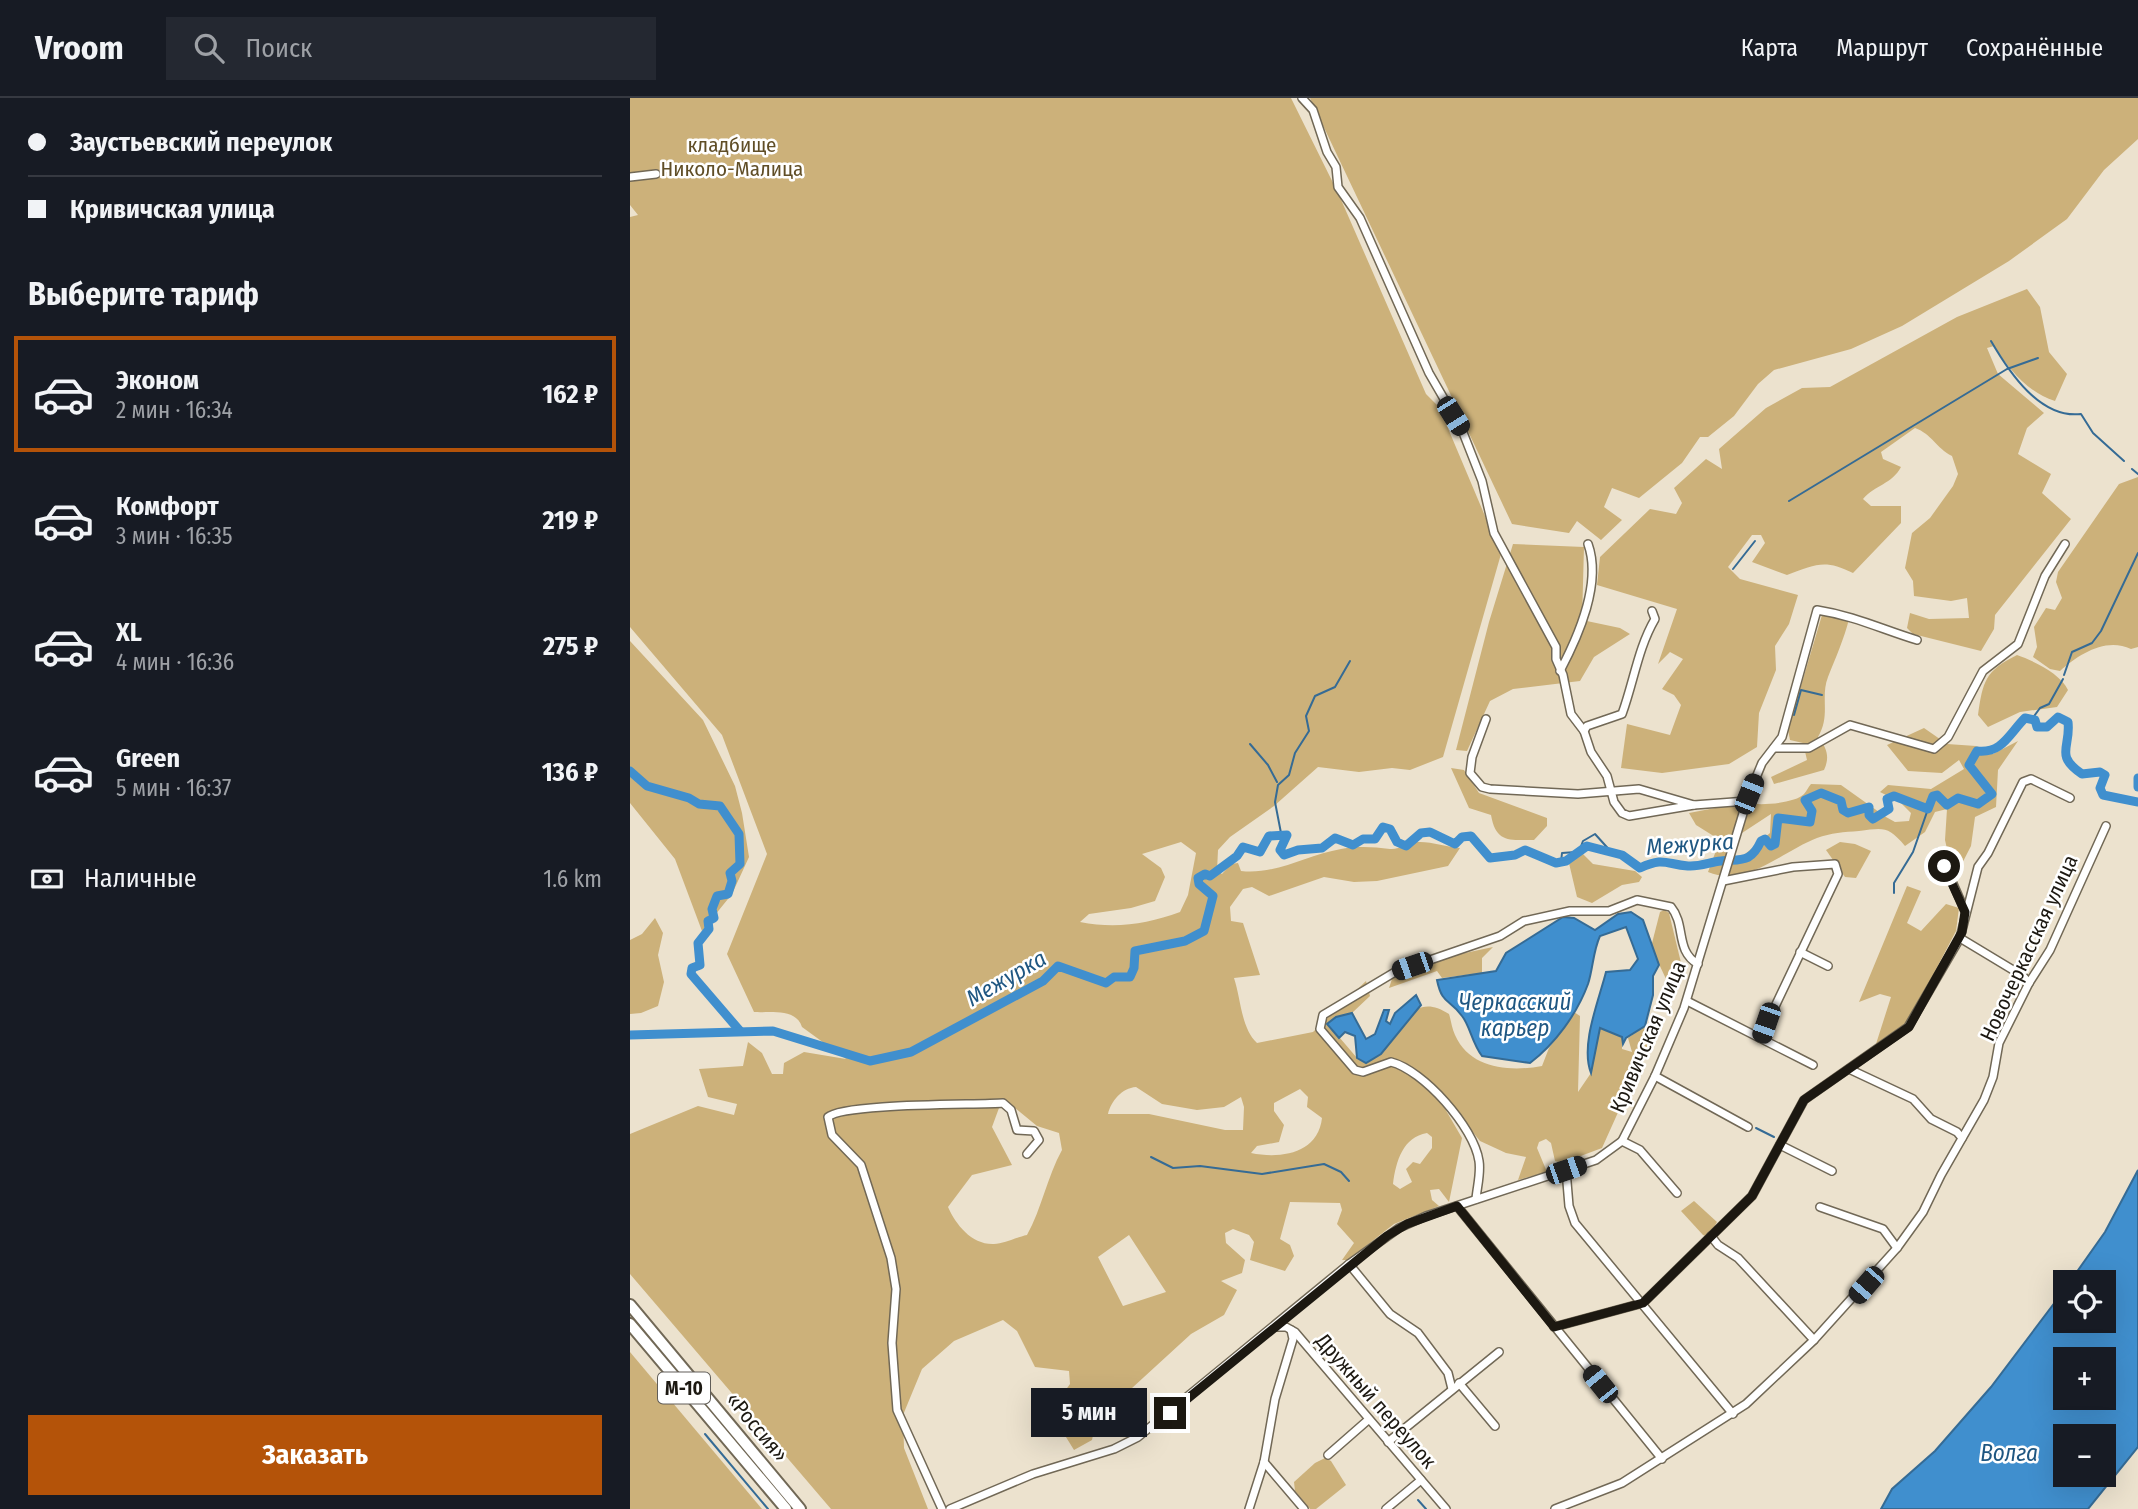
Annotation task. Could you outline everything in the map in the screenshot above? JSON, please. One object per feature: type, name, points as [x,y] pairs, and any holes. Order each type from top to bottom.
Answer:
[{"type":"highway","name":"«Россия»","points":[[630,1305],[803,1509]]},
{"type":"highway","name":"«Россия»","points":[[630,1324],[786,1509]]},
{"type":"street","points":[[1302,98],[1313,110],[1327,152],[1336,167],[1338,187],[1360,218],[1429,373],[1462,430],[1482,481],[1494,533],[1550,635],[1567,703],[1584,731],[1591,752],[1607,776],[1619,808],[1629,816],[1694,805],[1747,801]]},
{"type":"street","points":[[630,177],[656,174]]},
{"type":"street","points":[[1560,671],[1574,645],[1592,577],[1592,555],[1588,544]]},
{"type":"street","points":[[1774,748],[1809,748],[1850,725],[1934,749],[1948,737],[1983,671],[2018,643],[2045,576],[2065,544]]},
{"type":"street","name":"Кривичская улица","points":[[950,1509],[1033,1474],[1134,1440],[1159,1423],[1349,1264],[1399,1228],[1600,1158],[1622,1141],[1655,1076],[1687,1001],[1747,801],[1762,763],[1782,737],[1817,610],[1854,616],[1880,629],[1917,640]]},
{"type":"street","points":[[1584,731],[1587,726],[1622,713],[1637,670],[1641,644],[1655,619],[1652,611]]},
{"type":"street","points":[[1486,719],[1472,757],[1473,778],[1490,789],[1578,794],[1639,789],[1694,805]]},
{"type":"street","points":[[1554,1327],[1643,1303],[1752,1196],[1804,1100],[1909,1027],[1960,938],[1978,867],[1989,853],[2027,778],[2070,798]]},
{"type":"street","name":"Новочеркасская улица","points":[[1555,1509],[1622,1483],[1733,1414],[1769,1385],[1814,1340],[1896,1248],[1923,1212],[1984,1100],[1993,1077],[1999,1043],[2029,983],[2050,950],[2106,826]]},
{"type":"street","points":[[1938,852],[1965,912]]},
{"type":"street","points":[[1723,881],[1793,867],[1835,864],[1838,874],[1760,1038]]},
{"type":"street","points":[[1476,1199],[1479,1160],[1469,1135],[1436,1088],[1399,1064],[1391,1062],[1363,1072],[1355,1070],[1320,1029],[1323,1015],[1395,972],[1500,936],[1524,921],[1570,911],[1609,911],[1637,900],[1671,907],[1677,918],[1685,953],[1698,964]]},
{"type":"street","points":[[1960,938],[2023,976],[2029,983]]},
{"type":"street","points":[[1800,952],[1829,966]]},
{"type":"street","points":[[1687,1001],[1813,1065]]},
{"type":"street","points":[[1849,1069],[1913,1099],[1931,1119],[1957,1132],[1962,1138]]},
{"type":"street","points":[[1655,1076],[1748,1127]]},
{"type":"street","points":[[942,1509],[897,1410],[892,1343],[896,1289],[891,1258],[861,1165],[832,1135],[828,1118],[832,1114],[882,1109],[1003,1103],[1011,1110],[1017,1129],[1034,1131],[1040,1140],[1027,1154]]},
{"type":"street","points":[[1622,1141],[1640,1150],[1677,1193]]},
{"type":"street","points":[[1780,1145],[1832,1171]]},
{"type":"street","points":[[1566,1170],[1572,1217],[1595,1250],[1643,1303],[1733,1414]]},
{"type":"street","points":[[1457,1206],[1662,1459]]},
{"type":"street","points":[[1820,1207],[1883,1229],[1896,1248]]},
{"type":"street","points":[[1712,1236],[1718,1245],[1738,1258],[1814,1340]]},
{"type":"street","points":[[1349,1264],[1390,1314],[1418,1333],[1448,1373],[1452,1389]]},
{"type":"street","name":"Дружный переулок","points":[[1274,1327],[1291,1329],[1446,1509]]},
{"type":"street","points":[[1249,1509],[1264,1462],[1275,1399],[1293,1339],[1291,1329]]},
{"type":"street","points":[[1388,1442],[1499,1352]]},
{"type":"street","points":[[1459,1383],[1494,1426]]},
{"type":"street","points":[[1328,1455],[1368,1420]]},
{"type":"street","points":[[1264,1462],[1304,1509]]},
{"type":"street","points":[[1386,1509],[1421,1479]]},
{"type":"green space","name":"кладбище Николо-Малица","points":[[630,98],[1291,98],[1339,195],[1426,394],[1439,407],[1501,554],[1443,757],[1410,770],[1392,768],[1359,772],[1318,767],[1274,806],[1230,837],[1218,850],[1217,871],[1222,874],[1231,864],[1238,863],[1241,871],[1267,870],[1348,848],[1393,849],[1422,842],[1460,848],[1448,866],[1377,881],[1354,882],[1324,877],[1269,896],[1252,887],[1243,889],[1230,907],[1231,921],[1243,923],[1260,975],[1234,978],[1245,1021],[1257,1043],[1313,1032],[1366,981],[1370,996],[1352,1013],[1336,1017],[1328,1024],[1357,1058],[1366,1063],[1378,1054],[1413,1012],[1423,1007],[1435,1007],[1449,1014],[1455,1035],[1470,1055],[1492,1066],[1530,1068],[1542,1066],[1549,1048],[1574,1012],[1580,1016],[1578,1092],[1591,1073],[1600,1028],[1622,1037],[1622,1049],[1632,1052],[1628,1038],[1645,1026],[1652,1029],[1647,1048],[1602,1148],[1562,1163],[1555,1161],[1551,1143],[1546,1139],[1539,1142],[1537,1148],[1547,1172],[1518,1180],[1526,1157],[1506,1153],[1480,1141],[1450,1104],[1444,1107],[1462,1138],[1449,1202],[1439,1189],[1430,1190],[1432,1200],[1439,1206],[1394,1224],[1348,1260],[1342,1260],[1354,1243],[1337,1224],[1342,1210],[1340,1203],[1290,1202],[1280,1239],[1290,1245],[1294,1256],[1285,1271],[1250,1260],[1254,1242],[1249,1235],[1233,1229],[1225,1233],[1226,1243],[1245,1260],[1242,1273],[1221,1281],[1237,1290],[1224,1315],[1191,1334],[1096,1421],[1092,1440],[1074,1450],[1061,1429],[1057,1402],[1070,1384],[1069,1371],[1035,1367],[1017,1331],[1003,1320],[954,1341],[922,1369],[903,1415],[904,1448],[928,1509],[831,1509],[630,1274],[630,1134],[698,1106],[734,1115],[737,1104],[708,1097],[699,1069],[743,1066],[748,1042],[762,1053],[772,1074],[783,1074],[784,1063],[804,1052],[846,1059],[802,1027],[799,1021],[789,1014],[754,1012],[727,954],[767,854],[722,735],[630,627],[630,217],[638,215],[630,205]],"holes":[[[1181,842],[1196,853],[1188,895],[1180,912],[1131,924],[1080,922],[1089,914],[1131,908],[1155,901],[1165,877],[1161,868],[1142,854]],[[1136,1087],[1162,1104],[1197,1110],[1224,1107],[1241,1097],[1244,1107],[1243,1130],[1225,1130],[1149,1114],[1108,1114],[1114,1100],[1126,1090]],[[1300,1089],[1308,1097],[1307,1107],[1322,1118],[1319,1130],[1313,1140],[1296,1151],[1274,1155],[1251,1153],[1257,1146],[1279,1142],[1284,1125],[1274,1111],[1274,1103]],[[1009,1103],[1037,1126],[1059,1133],[1062,1150],[1027,1235],[994,1244],[979,1241],[966,1233],[955,1221],[948,1207],[972,1175],[1012,1165],[992,1127],[999,1108]],[[1427,1133],[1432,1137],[1432,1148],[1420,1164],[1413,1162],[1406,1169],[1412,1182],[1400,1189],[1393,1184],[1396,1167],[1406,1145],[1419,1135]],[[1129,1235],[1166,1292],[1123,1306],[1098,1257]]]},
{"type":"green space","points":[[1310,98],[2138,98],[2138,139],[2104,170],[2067,219],[2009,261],[1902,326],[1851,349],[1774,370],[1758,384],[1734,416],[1708,437],[1700,437],[1682,463],[1639,498],[1612,488],[1604,507],[1622,520],[1601,540],[1577,521],[1569,533],[1512,524]]},
{"type":"green space","points":[[2027,289],[2040,307],[2049,352],[2067,374],[2055,401],[2027,386],[1994,346],[1987,348],[1998,374],[2044,413],[2027,428],[2018,454],[2051,474],[2042,493],[2071,519],[1995,615],[1994,629],[1981,651],[1913,634],[1907,628],[1910,613],[1929,619],[1969,618],[1967,598],[1951,601],[1914,596],[1913,581],[1905,568],[1912,533],[1930,518],[1953,486],[1958,474],[1952,456],[1915,428],[1881,452],[1883,459],[1901,467],[1893,477],[1863,499],[1871,506],[1901,506],[1901,523],[1853,573],[1835,566],[1820,565],[1787,575],[1752,562],[1765,543],[1761,535],[1752,535],[1728,567],[1740,579],[1798,595],[1789,624],[1775,646],[1776,670],[1759,713],[1757,747],[1729,764],[1662,773],[1621,768],[1627,724],[1670,735],[1681,705],[1674,695],[1662,689],[1683,659],[1670,652],[1658,664],[1677,609],[1597,585],[1600,557],[1650,509],[1676,514],[1682,503],[1674,488],[1706,459],[1722,469],[1719,449],[1766,408],[1802,388],[1830,387],[1957,317]]},
{"type":"green space","points":[[2138,477],[2138,647],[2131,649],[2103,646],[2084,653],[2060,671],[2050,669],[2033,657],[2037,647],[2034,627],[2046,608],[2055,610],[2062,598],[2056,582],[2058,572],[2119,484]]},
{"type":"green space","points":[[1513,544],[1584,547],[1582,620],[1620,628],[1630,634],[1594,657],[1580,681],[1513,689],[1490,701],[1467,751],[1456,750],[1489,622]]},
{"type":"green space","points":[[1822,615],[1849,619],[1826,685],[1824,721],[1818,737],[1827,753],[1826,765],[1824,770],[1774,784],[1771,777],[1807,760],[1803,743],[1790,740],[1788,730]]},
{"type":"green space","points":[[630,641],[703,720],[735,786],[742,813],[749,857],[732,894],[702,931],[675,859],[630,803]]},
{"type":"green space","points":[[2017,655],[2053,673],[2068,690],[2057,707],[2020,712],[1988,727],[1978,715],[1984,685],[1998,666]]},
{"type":"green space","points":[[1924,728],[1947,744],[1976,746],[1993,754],[2018,741],[1998,770],[1996,807],[1975,817],[1971,846],[1954,879],[1945,840],[1947,809],[1935,812],[1925,832],[1905,846],[1885,830],[1838,833],[1817,838],[1750,872],[1722,876],[1708,872],[1720,840],[1696,825],[1689,813],[1731,805],[1741,809],[1728,857],[1738,860],[1770,833],[1771,814],[1742,833],[1749,803],[1769,804],[1794,800],[1804,794],[1811,784],[1841,785],[1895,822],[1909,821],[1911,813],[1900,802],[1880,792],[1888,785],[1931,789],[1964,769],[1959,760],[1942,773],[1908,771],[1887,745]]},
{"type":"green space","points":[[1451,768],[1464,770],[1479,793],[1547,818],[1547,826],[1534,840],[1511,839],[1500,835],[1491,815],[1469,808]]},
{"type":"green space","points":[[1840,842],[1855,844],[1871,851],[1856,878],[1845,877],[1826,850]]},
{"type":"green space","points":[[1582,853],[1593,864],[1635,871],[1642,877],[1639,882],[1622,885],[1592,903],[1577,897],[1568,859]]},
{"type":"green space","points":[[1907,886],[1921,891],[1907,923],[1921,931],[1946,904],[1959,908],[1956,931],[1909,1021],[1876,1044],[1891,997],[1880,994],[1859,1002]]},
{"type":"green space","points":[[1664,910],[1669,913],[1683,971],[1674,996],[1651,947],[1660,912]]},
{"type":"green space","points":[[655,918],[663,933],[658,955],[664,982],[658,1006],[630,1014],[630,940],[642,934]]},
{"type":"green space","points":[[1493,947],[1482,958],[1482,973],[1442,978],[1437,971],[1389,988],[1392,979],[1437,959]]},
{"type":"green space","points":[[1694,1201],[1717,1222],[1708,1237],[1681,1211]]},
{"type":"green space","points":[[630,1352],[762,1509],[630,1509]]},
{"type":"green space","points":[[1325,1458],[1331,1461],[1346,1485],[1316,1509],[1310,1509],[1295,1491],[1294,1482],[1315,1463]]},
{"type":"water","name":"Черкасский карьер","points":[[1631,912],[1643,920],[1659,965],[1653,976],[1653,995],[1645,1026],[1626,1038],[1623,1044],[1622,1037],[1600,1028],[1591,1073],[1588,1062],[1589,1036],[1606,972],[1630,970],[1638,959],[1626,927],[1600,936],[1588,984],[1578,1006],[1556,1038],[1539,1055],[1530,1063],[1482,1056],[1465,1020],[1444,998],[1437,980],[1496,971],[1506,953],[1563,917],[1574,918],[1595,930],[1618,914]]},
{"type":"water","points":[[1416,995],[1421,1005],[1381,1054],[1366,1063],[1357,1058],[1355,1036],[1345,1032],[1339,1038],[1327,1024],[1336,1017],[1352,1013],[1366,1039],[1375,1034],[1384,1010],[1389,1010],[1386,1021],[1390,1024],[1395,1013]]},
{"type":"water","name":"Волга","points":[[2138,1170],[2138,1447],[2116,1474],[2116,1424],[2053,1424],[2053,1487],[2106,1487],[2088,1509],[1881,1509],[1892,1489],[1935,1451],[1991,1387],[2053,1305],[2053,1333],[2116,1333],[2116,1270],[2078,1270],[2105,1232]]},
{"type":"waterway","points":[[1991,341],[2027,391],[2052,409],[2066,414],[2081,414],[2093,433],[2124,461]]},
{"type":"waterway","points":[[1789,501],[2007,369],[2038,358]]},
{"type":"waterway","points":[[2132,469],[2138,474]]},
{"type":"waterway","points":[[1733,569],[1755,541]]},
{"type":"waterway","points":[[2064,675],[2072,652],[2092,643],[2101,631],[2138,553]]},
{"type":"waterway","points":[[1281,833],[1275,802],[1278,785],[1289,775],[1295,753],[1309,731],[1306,716],[1315,696],[1335,687],[1350,661]]},
{"type":"waterway","points":[[2032,719],[2040,708],[2049,704],[2063,679]]},
{"type":"waterway","points":[[1794,715],[1801,690],[1822,695]]},
{"type":"waterway","name":"Межурка","points":[[630,1035],[773,1031],[870,1061],[911,1052],[1043,981],[1058,966],[1106,983],[1114,977],[1130,977],[1134,968],[1135,951],[1185,941],[1204,931],[1213,896],[1199,884],[1198,878],[1205,874],[1210,876],[1237,856],[1243,847],[1260,852],[1269,836],[1287,835],[1280,850],[1284,855],[1298,850],[1322,848],[1335,838],[1353,845],[1363,839],[1375,839],[1383,827],[1390,829],[1397,842],[1406,846],[1421,833],[1430,832],[1455,844],[1462,837],[1471,836],[1490,858],[1515,855],[1525,850],[1556,863],[1566,861],[1587,846],[1622,855],[1640,868],[1660,862],[1692,866],[1740,860],[1753,853],[1765,839],[1771,846],[1775,844],[1778,818],[1810,822],[1812,811],[1805,800],[1821,793],[1841,801],[1843,810],[1848,813],[1869,807],[1869,815],[1873,819],[1889,809],[1887,799],[1894,796],[1928,809],[1933,796],[1937,795],[1947,805],[1958,798],[1978,804],[1992,794],[1969,765],[1977,751],[1999,746],[2025,718],[2035,720],[2037,727],[2047,727],[2058,717],[2068,722],[2068,762],[2082,774],[2100,772],[2105,775],[2100,788],[2103,795],[2138,802]]},
{"type":"waterway","points":[[1250,744],[1268,765],[1277,782]]},
{"type":"waterway","points":[[630,771],[647,786],[689,798],[699,804],[720,806],[739,834],[740,864],[730,873],[732,881],[728,894],[717,896],[712,909],[714,918],[708,921],[709,929],[698,943],[700,965],[692,968],[691,974],[740,1031]]},
{"type":"waterway","name":"Межурка","points":[[2138,778],[2138,787]]},
{"type":"waterway","points":[[1894,893],[1894,883],[1913,852],[1928,809]]},
{"type":"waterway","points":[[1580,849],[1583,841],[1595,834],[1614,855]]},
{"type":"waterway","points":[[1561,862],[1562,853],[1576,852]]},
{"type":"waterway","points":[[1756,1128],[1774,1137]]},
{"type":"waterway","points":[[1151,1157],[1173,1168],[1200,1166],[1262,1174],[1324,1164],[1341,1172],[1349,1181]]},
{"type":"waterway","points":[[705,1434],[768,1509]]},
{"type":"waterway","points":[[1418,1500],[1426,1509]]},
{"type":"route","points":[[1170,1413],[1349,1264],[1387,1236],[1407,1224],[1457,1206],[1554,1327],[1643,1303],[1699,1245],[1720,1229],[1752,1196],[1800,1104],[1909,1027],[1962,932],[1965,912],[1944,866]]}]
